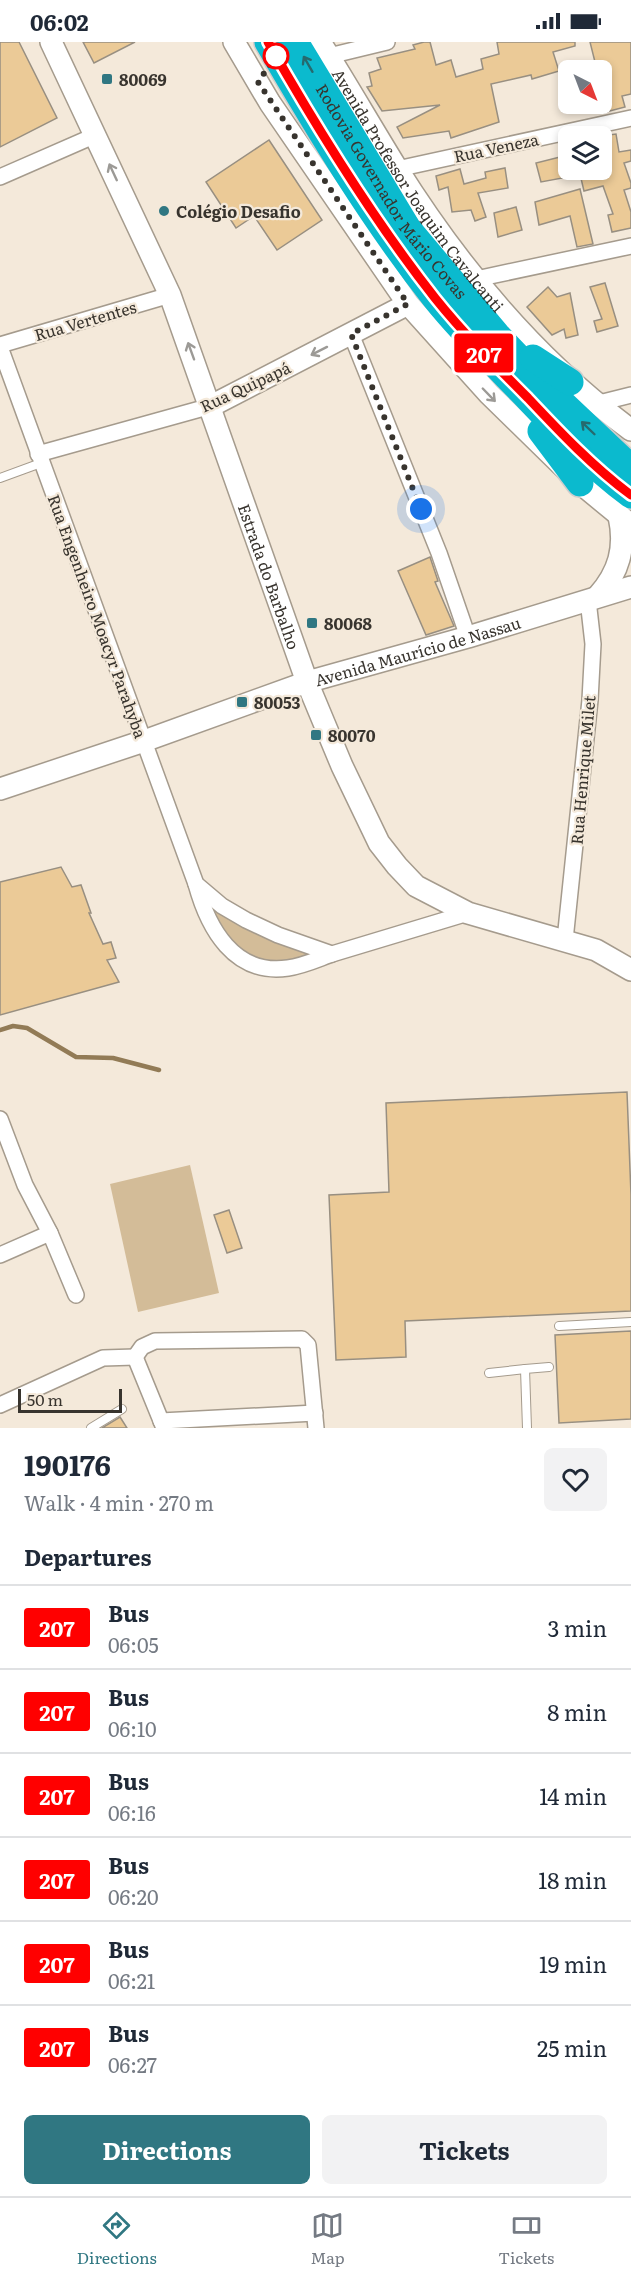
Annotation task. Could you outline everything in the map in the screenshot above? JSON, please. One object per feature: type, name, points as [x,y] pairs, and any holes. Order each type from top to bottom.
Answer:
[{"type":"highway","name":"Rodovia Governador Mário Covas","points":[[278,45],[316,128],[385,230],[435,298],[485,338]]},
{"type":"highway","points":[[485,338],[570,382]]},
{"type":"highway","points":[[485,338],[580,483]]},
{"type":"highway","points":[[485,338],[627,512]]},
{"type":"highway","name":"Avenida Professor Joaquim Cavalcanti","points":[[485,338],[558,399],[631,468]]},
{"type":"main road","name":"Estrada do Barbalho","points":[[51,42],[78,112],[96,135],[170,295],[307,682],[342,766],[379,843],[416,886],[468,913],[596,950],[631,970]]},
{"type":"main road","points":[[234,42],[270,103],[408,304],[489,394],[580,483],[627,512],[618,567],[593,598]]},
{"type":"main road","name":"Avenida Professor Joaquim Cavalcanti","points":[[324,49],[397,169],[476,279],[538,351],[595,404],[631,430]]},
{"type":"main road","name":"Rua Quipapá","points":[[211,406],[408,304]]},
{"type":"main road","name":"Avenida Maurício de Nassau","points":[[0,789],[144,741],[307,682],[468,637],[631,587]]},
{"type":"street","points":[[324,49],[387,42]]},
{"type":"street","name":"Rua Veneza","points":[[397,169],[631,118]]},
{"type":"street","points":[[0,177],[96,135]]},
{"type":"street","points":[[476,279],[631,246]]},
{"type":"street","name":"Rua Vertentes","points":[[0,346],[170,295]]},
{"type":"street","points":[[351,334],[439,552],[468,637]]},
{"type":"street","name":"Rua Engenheiro Moacyr Parahyba","points":[[0,346],[211,925],[222,942],[234,955],[251,964],[269,969],[288,968],[468,913]]},
{"type":"street","points":[[595,404],[631,395]]},
{"type":"street","name":"Rua Quipapá","points":[[40,458],[211,406]]},
{"type":"street","name":"Rua Henrique Milet","points":[[565,940],[590,689],[593,598]]},
{"type":"street","name":"Rua Engenheiro Moacyr Parahyba","points":[[196,884],[222,906],[246,920],[278,935],[332,954]]},
{"type":"street","points":[[0,1119],[25,1185],[50,1233],[76,1295]]},
{"type":"street","points":[[0,1255],[50,1233]]},
{"type":"street","points":[[0,1405],[103,1358],[135,1356],[142,1347],[166,1340],[291,1337],[302,1339],[309,1345],[315,1421],[162,1424],[135,1356]]},
{"type":"lane","points":[[0,478],[40,458]]},
{"type":"lane","points":[[558,1326],[631,1322]]},
{"type":"lane","points":[[489,1373],[549,1367]]},
{"type":"lane","points":[[525,1369],[527,1428]]},
{"type":"lane","points":[[91,1428],[122,1409]]},
{"type":"shaded area","points":[[209,900],[319,956],[302,966],[248,959],[233,945],[216,920]]},
{"type":"shaded area","points":[[190,1165],[219,1293],[138,1312],[110,1184]]},
{"type":"building","points":[[0,42],[19,42],[57,118],[0,147]]},
{"type":"building","points":[[83,42],[135,42],[94,63]]},
{"type":"building","points":[[430,42],[436,65],[451,60],[456,77],[483,69],[481,59],[499,54],[497,42],[575,42],[575,46],[553,52],[558,71],[532,79],[531,75],[491,84],[499,122],[451,138],[449,131],[403,138],[397,127],[440,105],[382,111],[367,87],[372,86],[369,73],[381,69],[377,58],[415,49],[413,45]]},
{"type":"building","points":[[590,42],[631,42],[631,94],[622,96],[625,107],[612,110],[612,60],[594,60]]},
{"type":"building","points":[[616,134],[619,152],[631,150],[631,161],[624,163],[631,188],[624,190],[631,212],[631,228],[612,232],[608,215],[613,214],[603,186],[584,191],[581,180],[612,180],[612,135]]},
{"type":"building","points":[[269,140],[322,220],[277,250],[254,216],[236,228],[206,182]]},
{"type":"building","points":[[558,158],[558,179],[541,182],[536,163]]},
{"type":"building","points":[[505,168],[508,188],[478,193],[486,217],[475,221],[471,210],[452,212],[448,187],[439,190],[436,176],[460,169],[464,184],[486,178],[485,172]]},
{"type":"building","points":[[580,189],[593,244],[577,247],[570,216],[539,225],[535,202]]},
{"type":"building","points":[[516,207],[522,230],[498,237],[494,213]]},
{"type":"building","points":[[605,283],[618,326],[597,332],[594,321],[602,319],[590,287]]},
{"type":"building","points":[[548,287],[557,297],[570,293],[578,335],[566,338],[564,329],[552,335],[527,307]]},
{"type":"building","points":[[430,557],[438,581],[435,582],[454,626],[426,635],[398,571]]},
{"type":"building","points":[[61,867],[72,887],[81,885],[91,913],[89,913],[103,944],[111,942],[116,958],[107,960],[119,982],[0,1015],[0,882]]},
{"type":"building","points":[[627,1092],[631,1195],[631,1311],[405,1321],[406,1357],[336,1360],[329,1195],[389,1192],[386,1103]]},
{"type":"building","points":[[229,1210],[242,1248],[227,1253],[214,1215]]},
{"type":"building","points":[[631,1331],[631,1419],[559,1423],[555,1335]]},
{"type":"building","points":[[120,1417],[127,1428],[102,1428]]},
{"type":"waterway","points":[[0,1030],[13,1026],[27,1028],[76,1057],[113,1058],[159,1070]]},
{"type":"bus line","name":"207","points":[[268,42],[316,128],[385,230],[435,298],[473,342],[561,433],[631,495]]},
{"type":"place","name":"80069","points":[[107,79]]},
{"type":"place","name":"Colégio Desafio","points":[[164,211]]},
{"type":"place","name":"80068","points":[[312,623]]},
{"type":"place","name":"80053","points":[[242,702]]},
{"type":"place","name":"80070","points":[[316,735]]},
{"type":"route","points":[[276,56],[258,82],[270,103],[408,304],[351,334],[421,509]]}]
